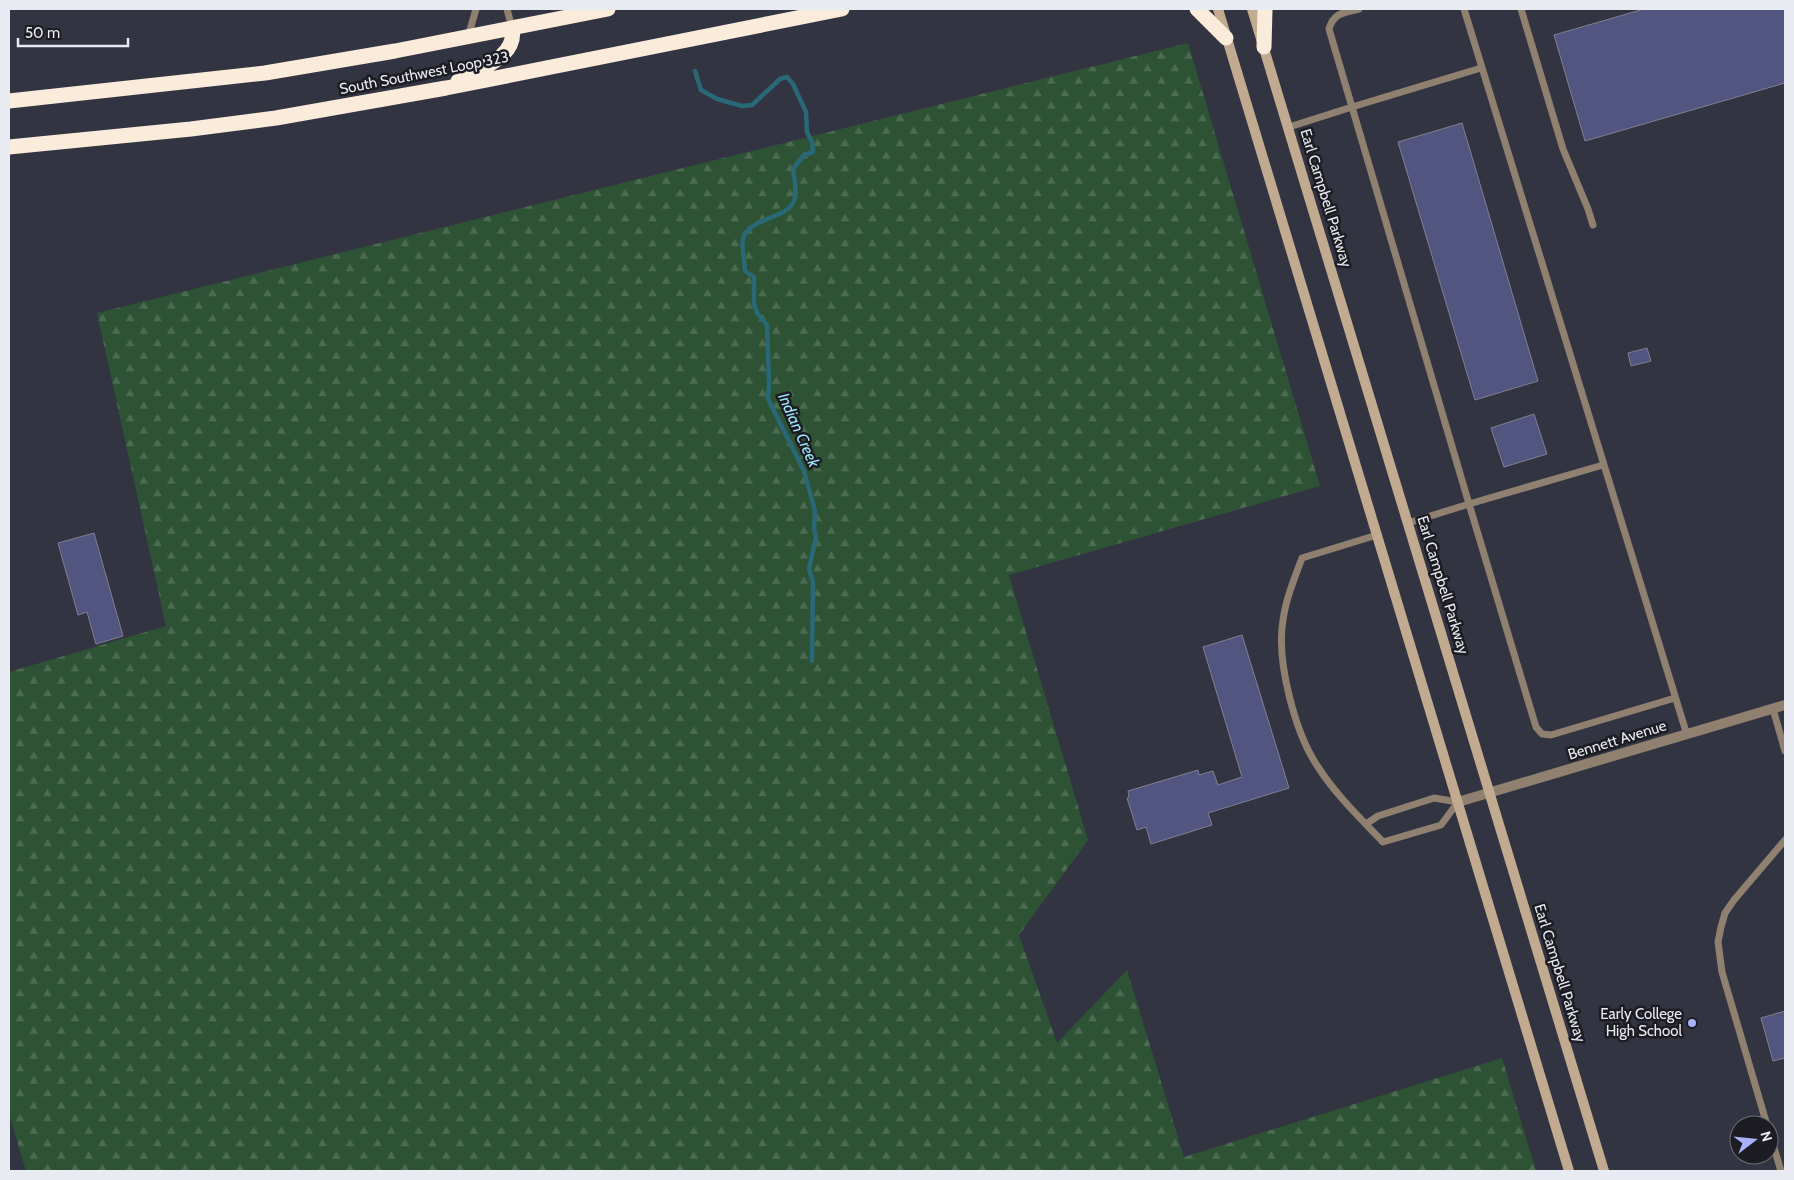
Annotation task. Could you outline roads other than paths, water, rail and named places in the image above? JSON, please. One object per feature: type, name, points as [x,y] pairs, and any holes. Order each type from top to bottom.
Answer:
[{"type":"highway","name":"South Southwest Loop 323","points":[[9,101],[265,73],[378,54],[608,9]]},
{"type":"highway","name":"South Southwest Loop 323","points":[[9,147],[191,129],[267,119],[446,88],[842,9]]},
{"type":"highway","points":[[1197,9],[1226,38]]},
{"type":"highway","points":[[1264,47],[1265,9]]},
{"type":"highway","points":[[446,88],[500,58],[513,42],[512,28]]},
{"type":"main road","points":[[1218,9],[1569,1171]]},
{"type":"main road","name":"Earl Campbell Parkway","points":[[1252,9],[1604,1171]]},
{"type":"street","name":"Bennett Avenue","points":[[1458,802],[1785,705]]},
{"type":"lane","points":[[468,37],[476,9]]},
{"type":"lane","points":[[508,9],[512,28]]},
{"type":"lane","points":[[1359,9],[1338,15],[1332,20],[1329,29],[1536,727],[1542,734],[1551,736],[1675,698]]},
{"type":"lane","points":[[1464,9],[1686,735]]},
{"type":"lane","points":[[1521,9],[1563,149],[1593,225]]},
{"type":"lane","points":[[1289,127],[1481,68]]},
{"type":"lane","points":[[1408,522],[1603,464]]},
{"type":"lane","points":[[1366,824],[1378,816],[1434,798],[1458,802],[1441,825],[1383,842],[1366,824],[1340,796],[1317,766],[1302,736],[1287,686],[1283,664],[1282,622],[1286,603],[1302,558],[1377,535]]},
{"type":"lane","points":[[1773,709],[1785,751]]},
{"type":"lane","points":[[1764,1115],[1722,972],[1718,942],[1725,914],[1734,900],[1785,840]]},
{"type":"waterway","name":"Indian Creek","points":[[695,71],[701,90],[717,99],[742,106],[752,105],[780,79],[787,77],[793,84],[806,112],[807,132],[812,142],[813,152],[804,155],[793,169],[796,190],[792,204],[779,214],[753,226],[743,239],[742,247],[745,271],[754,277],[754,304],[757,313],[767,325],[768,399],[804,471],[815,511],[814,529],[816,537],[809,569],[813,582],[812,661]]},
{"type":"place","name":"Early College High School","points":[[1692,1023]]}]
